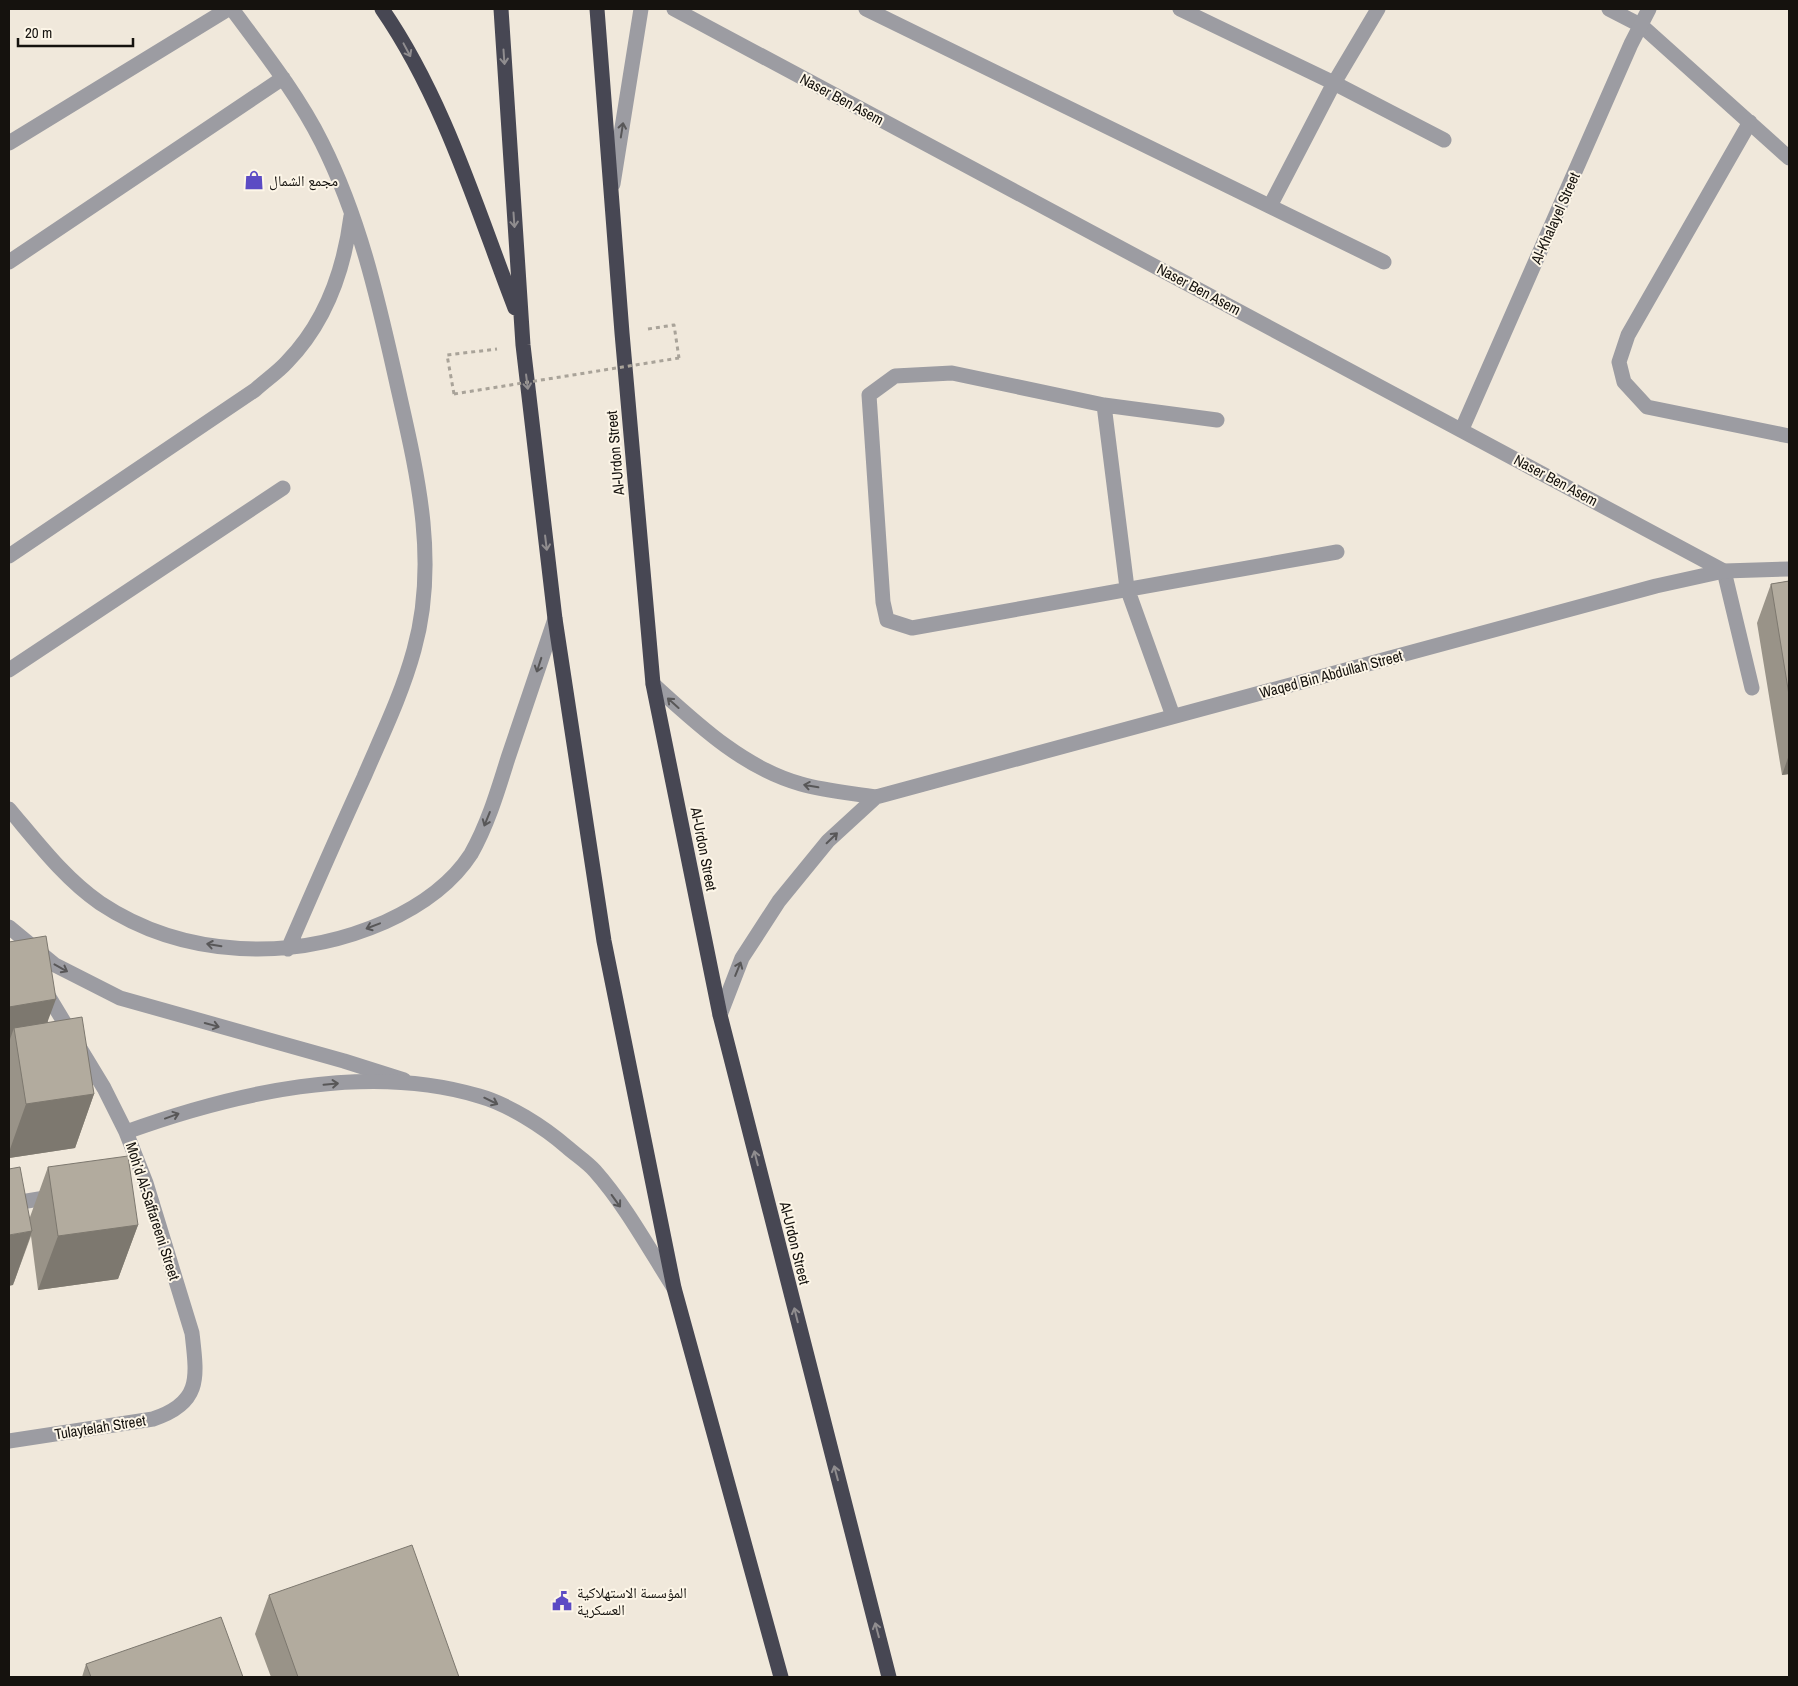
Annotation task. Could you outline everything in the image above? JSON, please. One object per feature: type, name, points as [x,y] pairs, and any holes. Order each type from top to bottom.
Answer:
[{"type":"highway","points":[[382,9],[397,30],[446,125],[521,324]]},
{"type":"highway","points":[[501,9],[523,345],[555,619],[604,941],[674,1288],[781,1677]]},
{"type":"highway","name":"Al-Urdon Street","points":[[597,9],[653,684],[720,1015],[889,1677]]},
{"type":"street","points":[[9,143],[228,9]]},
{"type":"street","points":[[232,9],[283,78],[322,142],[352,209],[376,291],[417,474],[426,532],[425,591],[415,648],[396,704],[288,949]]},
{"type":"street","points":[[611,195],[641,9]]},
{"type":"street","name":"Naser Ben Asem","points":[[674,9],[1462,429],[1724,571]]},
{"type":"street","points":[[866,9],[1384,262]]},
{"type":"street","points":[[1180,9],[1334,83],[1444,140]]},
{"type":"street","points":[[1270,206],[1334,83],[1378,9]]},
{"type":"street","points":[[1610,9],[1642,26],[1789,158]]},
{"type":"street","name":"Al-Khalayel Street","points":[[1462,429],[1627,53],[1650,9]]},
{"type":"street","points":[[9,262],[283,78]]},
{"type":"street","points":[[1750,122],[1628,335],[1619,362],[1624,382],[1647,407],[1789,436]]},
{"type":"street","points":[[9,556],[255,390],[287,362],[313,329],[333,291],[346,251],[352,209]]},
{"type":"street","points":[[1217,420],[1104,405],[952,373],[894,376],[870,395],[883,602],[887,620],[912,628],[1127,588],[1337,552]]},
{"type":"street","points":[[1104,405],[1127,588],[1173,716]]},
{"type":"street","points":[[9,670],[283,488]]},
{"type":"street","name":"Waqed Bin Abdullah Street","points":[[720,1015],[742,958],[780,901],[828,840],[876,798],[1656,586],[1724,571],[1789,569]]},
{"type":"street","points":[[1724,571],[1752,688]]},
{"type":"street","points":[[9,809],[64,873],[100,903],[142,924],[187,941],[238,949],[288,949],[334,940],[375,926],[411,910],[444,885],[470,855],[488,820],[555,619]]},
{"type":"street","name":"Waqed Bin Abdullah Street","points":[[653,684],[708,734],[749,761],[800,784],[876,798]]},
{"type":"street","points":[[9,927],[55,966],[120,998],[344,1061],[412,1083],[480,1096],[542,1126],[595,1171],[635,1226],[674,1288]]},
{"type":"street","name":"Moh’d Al-Saffareeni Street","points":[[9,973],[34,981],[44,989],[80,1045],[126,1132],[146,1183],[192,1332],[194,1377],[193,1389],[187,1401]]},
{"type":"street","points":[[126,1132],[182,1112],[238,1097],[286,1089],[354,1083],[412,1083]]},
{"type":"street","points":[[126,1186],[146,1183]]},
{"type":"street","points":[[9,1204],[68,1195]]},
{"type":"street","name":"Tulaytelah Street","points":[[9,1441],[153,1419],[172,1413],[187,1401]]},
{"type":"path","points":[[523,345],[447,355],[454,394],[679,358],[674,325]]},
{"type":"building","points":[[1789,581],[1789,695],[1771,584]]},
{"type":"building","points":[[46,936],[56,999],[9,1007],[9,942]]},
{"type":"building","points":[[82,1017],[94,1094],[26,1104],[14,1028]]},
{"type":"building","points":[[128,1156],[138,1225],[58,1236],[48,1167]]},
{"type":"building","points":[[20,1167],[32,1231],[9,1235],[9,1169]]},
{"type":"building","points":[[412,1545],[459,1677],[298,1677],[269,1595]]},
{"type":"building","points":[[221,1617],[243,1677],[91,1677],[86,1664]]},
{"type":"place","name":"مجمع الشمال","points":[[254,180]]},
{"type":"place","name":"المؤسسة الاستهلاكية العسكرية","points":[[562,1601]]}]
